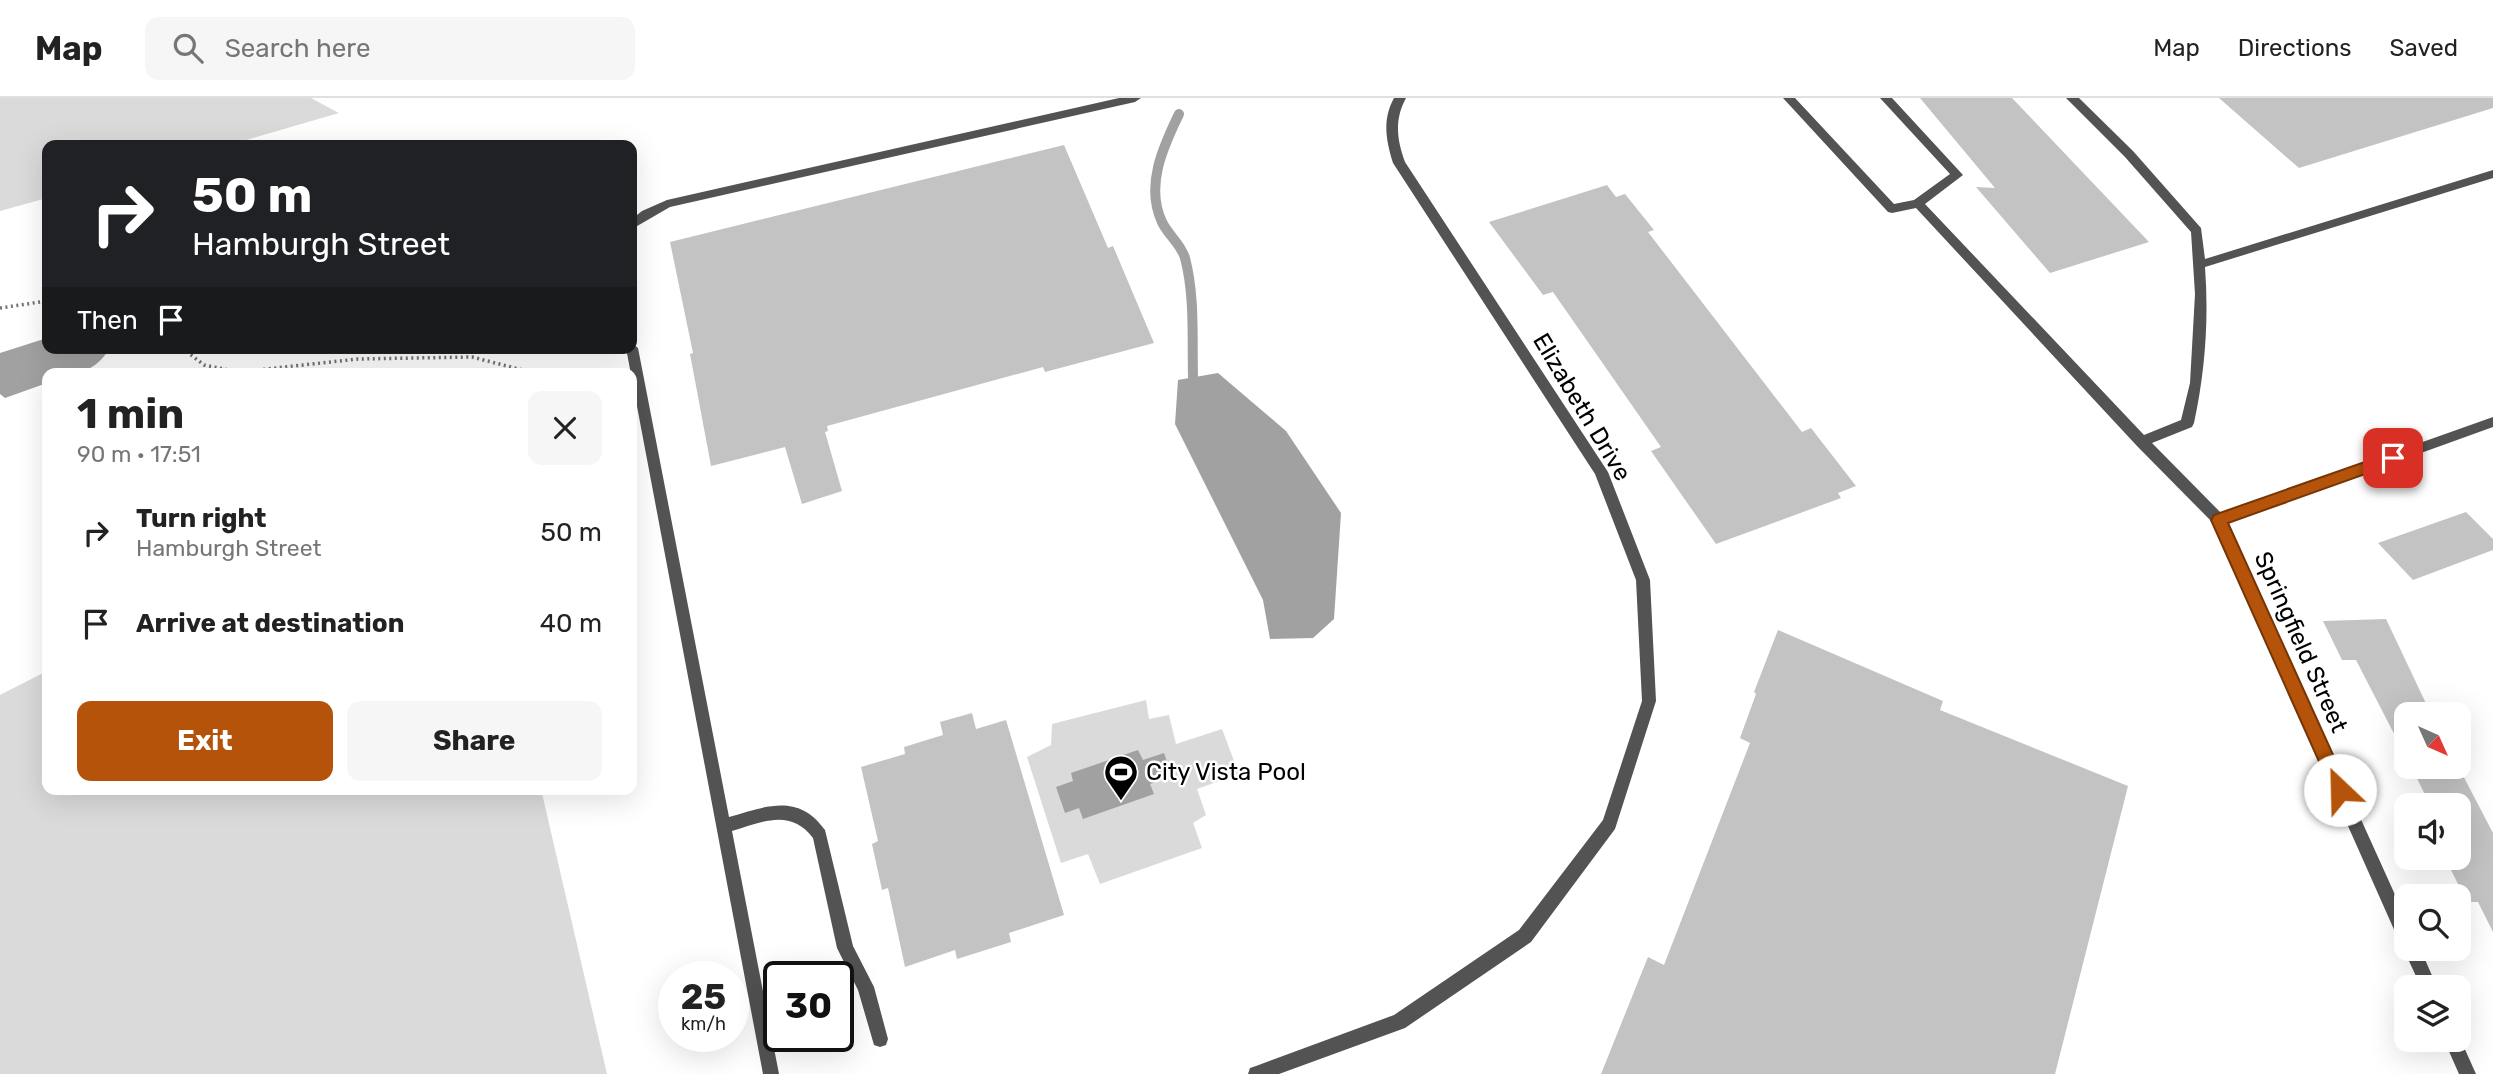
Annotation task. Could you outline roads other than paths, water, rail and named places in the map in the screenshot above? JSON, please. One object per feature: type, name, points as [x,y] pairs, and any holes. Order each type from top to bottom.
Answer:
[{"type":"street","points":[[637,221],[667,204],[1135,98]]},
{"type":"street","points":[[1382,98],[1399,100]]},
{"type":"street","points":[[1789,98],[1892,209],[1917,203],[1957,175],[1886,98]]},
{"type":"street","points":[[2072,98],[2129,155],[2197,231],[2201,294],[2196,383],[2187,423],[2143,442]]},
{"type":"street","name":"Elizabeth Drive","points":[[1256,1074],[1399,1022],[1525,936],[1610,824],[1649,701],[1643,580],[1601,472],[1399,163],[1390,136],[1399,100]]},
{"type":"street","points":[[2199,265],[2493,174]]},
{"type":"street","points":[[1917,203],[2219,520],[2493,422]]},
{"type":"street","points":[[637,374],[771,1074]]},
{"type":"street","name":"Springfield Street","points":[[2219,520],[2394,910]]},
{"type":"street","points":[[723,826],[781,812],[794,812],[814,825],[820,835],[845,948],[866,988],[880,1039]]},
{"type":"street","points":[[2458,1052],[2468,1074]]},
{"type":"waterway","points":[[1179,114],[1162,153],[1155,195],[1162,222],[1183,253],[1188,272],[1193,377]]},
{"type":"place","name":"City Vista Pool","points":[[1121,802]]}]
